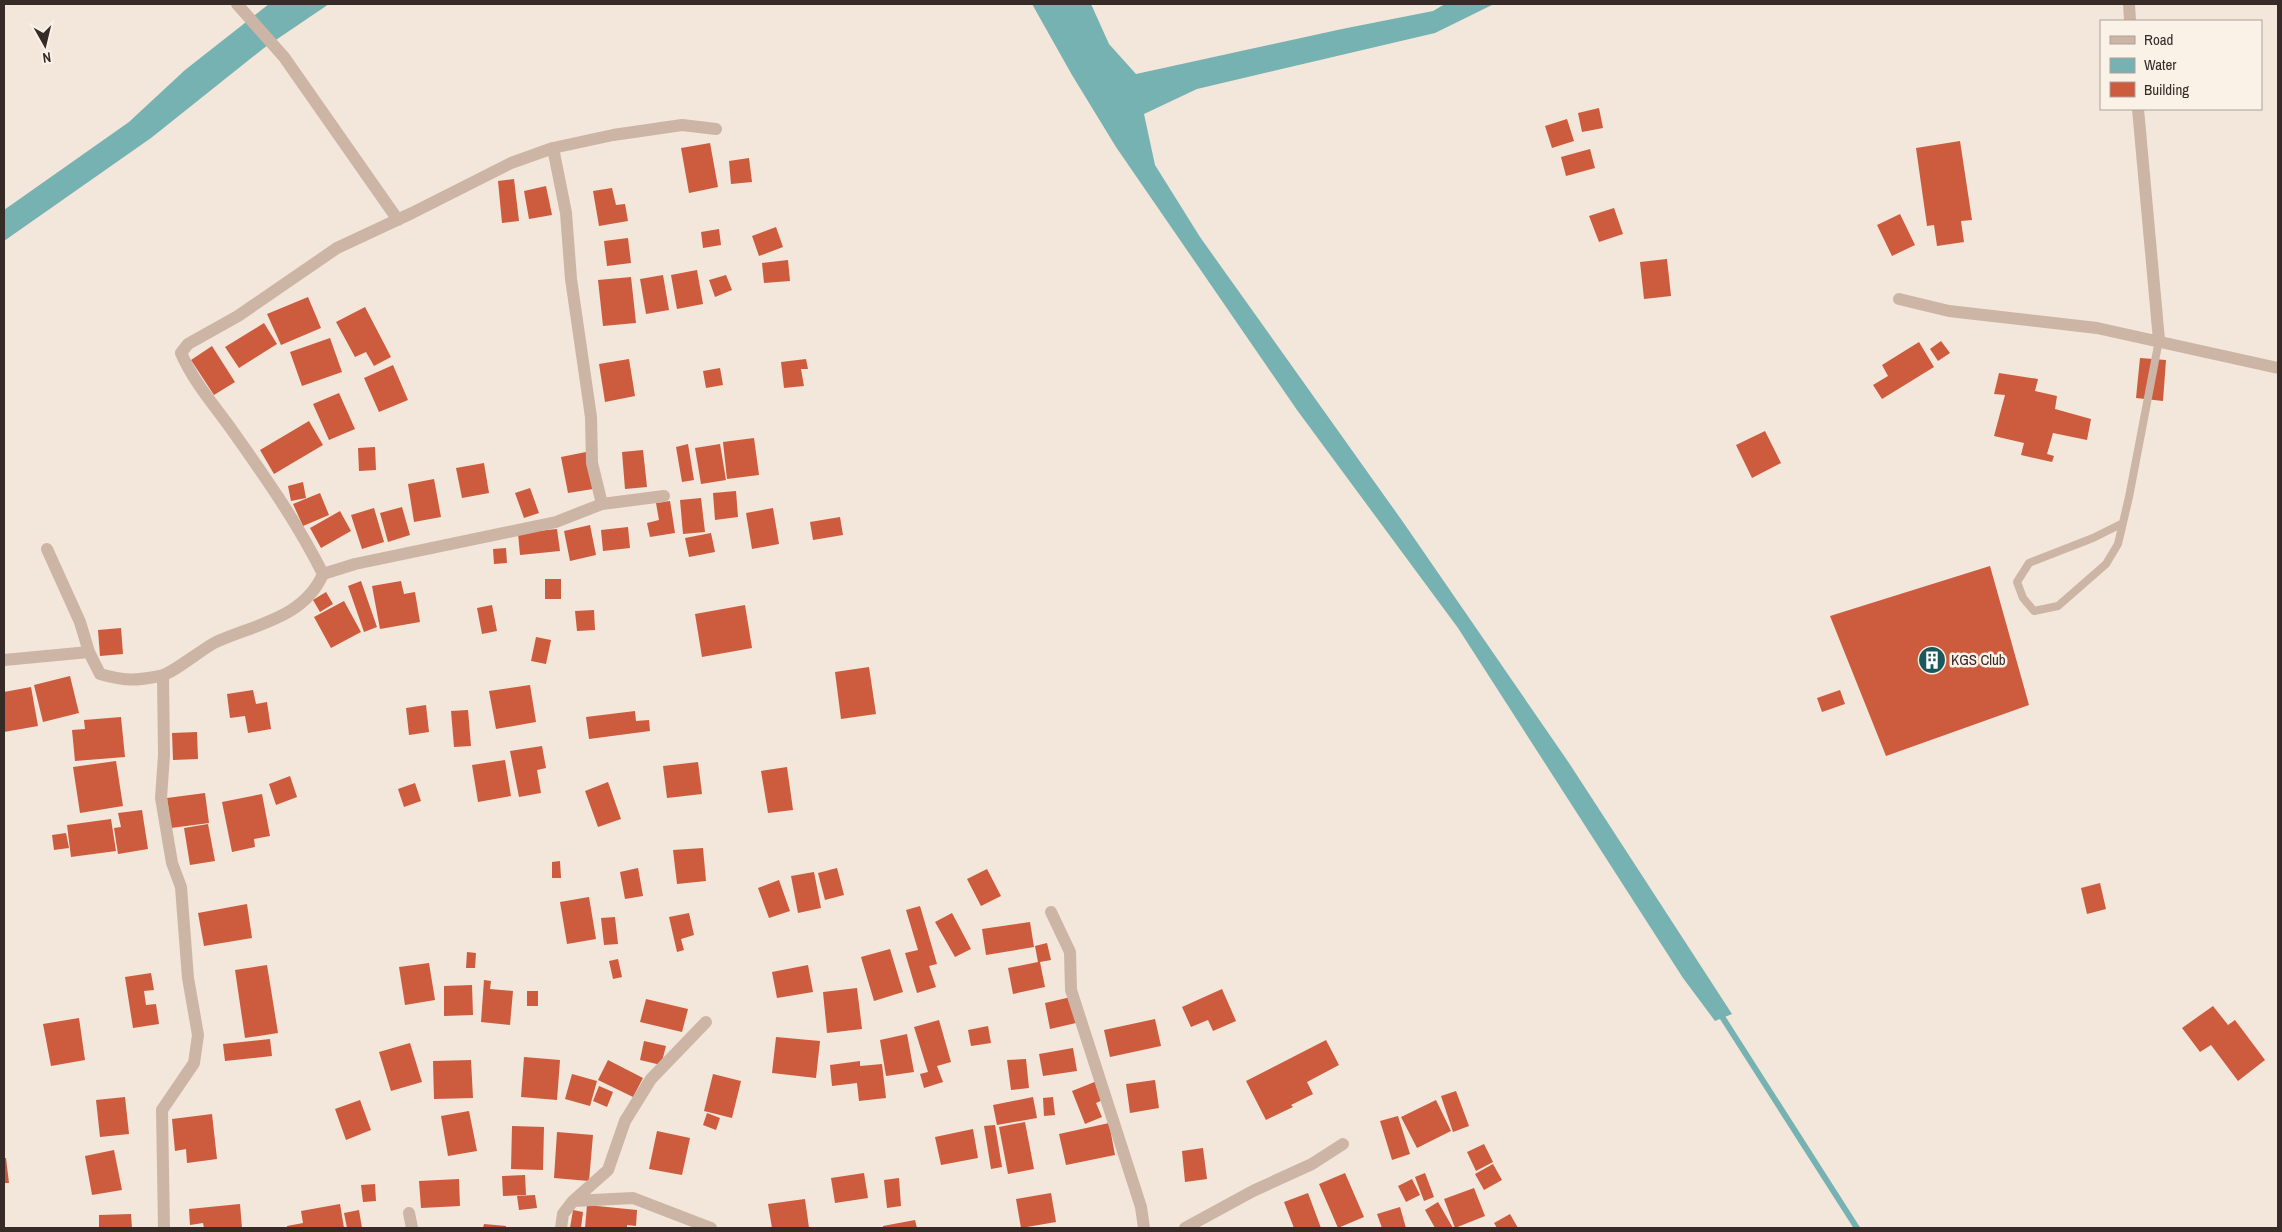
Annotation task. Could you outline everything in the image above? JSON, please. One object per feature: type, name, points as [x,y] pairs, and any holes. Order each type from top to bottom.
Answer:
[{"type":"street","points":[[2128,4],[2130,20]]},
{"type":"street","points":[[238,6],[284,57],[398,220]]},
{"type":"street","points":[[2138,110],[2159,340]]},
{"type":"street","points":[[324,574],[309,546],[266,478],[191,376],[182,353],[188,344],[238,316],[337,248],[398,220],[511,163],[553,148],[613,135],[682,125],[716,129]]},
{"type":"street","points":[[553,148],[566,213],[571,279],[590,417],[592,463],[602,504]]},
{"type":"street","points":[[1899,299],[1949,311],[2097,328],[2159,340],[2278,368]]},
{"type":"street","points":[[47,549],[80,622],[89,652],[100,674],[124,681],[163,676],[216,643],[283,616],[317,589],[324,574],[355,564],[556,522],[602,504],[664,496]]},
{"type":"street","points":[[4,660],[89,652]]},
{"type":"street","points":[[163,676],[164,755],[160,798],[172,863],[181,887],[188,978],[198,1035],[194,1063],[162,1110],[164,1228]]},
{"type":"street","points":[[1051,912],[1070,952],[1071,990],[1141,1207],[1144,1228]]},
{"type":"street","points":[[561,1228],[563,1214],[572,1201],[608,1170],[625,1122],[651,1079],[706,1022]]},
{"type":"street","points":[[1185,1228],[1253,1191],[1312,1164],[1343,1144]]},
{"type":"street","points":[[572,1201],[633,1198],[711,1228]]},
{"type":"street","points":[[409,1213],[412,1228]]},
{"type":"lane","points":[[2121,524],[2094,538],[2029,563],[2017,582],[2023,598],[2034,611],[2058,606],[2106,564],[2118,544],[2121,524],[2129,497],[2159,340]]},
{"type":"water","points":[[269,4],[329,4],[264,48],[151,138],[4,241],[4,210],[129,122],[185,70]]},
{"type":"water","points":[[1032,4],[1091,4],[1109,44],[1136,74],[1433,11],[1445,4],[1494,4],[1435,33],[1197,89],[1144,114],[1155,165],[1200,237],[1403,522],[1569,763],[1732,1014],[1715,1021],[1683,978],[1458,628],[1297,410],[1116,147]]},
{"type":"building","points":[[1599,108],[1603,128],[1582,132],[1578,113]]},
{"type":"building","points":[[1567,119],[1574,141],[1552,148],[1545,126]]},
{"type":"building","points":[[1960,141],[1972,220],[1961,221],[1964,242],[1937,246],[1934,225],[1927,226],[1916,148]]},
{"type":"building","points":[[710,143],[718,187],[689,193],[681,148]]},
{"type":"building","points":[[1590,149],[1595,168],[1566,176],[1561,157]]},
{"type":"building","points":[[749,158],[752,182],[731,184],[729,161]]},
{"type":"building","points":[[514,179],[519,221],[502,223],[498,181]]},
{"type":"building","points":[[546,186],[552,215],[529,219],[524,191]]},
{"type":"building","points":[[612,188],[616,205],[625,204],[628,221],[599,226],[593,191]]},
{"type":"building","points":[[1614,208],[1623,234],[1599,242],[1589,216]]},
{"type":"building","points":[[1900,214],[1915,245],[1892,256],[1877,225]]},
{"type":"building","points":[[776,227],[783,247],[759,256],[752,236]]},
{"type":"building","points":[[719,229],[721,245],[703,248],[701,232]]},
{"type":"building","points":[[628,238],[631,263],[607,266],[604,241]]},
{"type":"building","points":[[1667,259],[1671,296],[1644,299],[1640,262]]},
{"type":"building","points":[[788,260],[790,281],[764,283],[762,263]]},
{"type":"building","points":[[697,270],[703,304],[677,309],[671,275]]},
{"type":"building","points":[[663,275],[669,310],[646,314],[640,279]]},
{"type":"building","points":[[726,275],[732,290],[715,297],[709,280]]},
{"type":"building","points":[[631,277],[636,323],[603,326],[598,280]]},
{"type":"building","points":[[308,297],[321,328],[281,345],[267,314]]},
{"type":"building","points":[[365,307],[391,357],[374,366],[366,352],[355,357],[336,322]]},
{"type":"building","points":[[264,323],[277,344],[239,368],[225,347]]},
{"type":"building","points":[[330,338],[342,372],[302,386],[290,352]]},
{"type":"building","points":[[1941,341],[1950,353],[1938,361],[1930,349]]},
{"type":"building","points":[[1919,342],[1934,367],[1882,399],[1873,385],[1888,376],[1882,365]]},
{"type":"building","points":[[212,346],[235,382],[214,395],[191,360]]},
{"type":"building","points":[[2140,358],[2166,360],[2163,401],[2136,398]]},
{"type":"building","points":[[629,359],[635,396],[605,402],[599,364]]},
{"type":"building","points":[[806,359],[808,369],[801,369],[804,386],[784,388],[781,362]]},
{"type":"building","points":[[393,365],[408,400],[379,412],[364,378]]},
{"type":"building","points":[[720,368],[723,385],[706,388],[703,371]]},
{"type":"building","points":[[1999,373],[2038,379],[2035,391],[2057,396],[2055,409],[2091,419],[2087,440],[2053,433],[2047,454],[2054,456],[2052,462],[2021,455],[2024,443],[1994,436],[2005,395],[1994,394]]},
{"type":"building","points":[[339,393],[355,429],[329,440],[313,404]]},
{"type":"building","points":[[309,421],[323,445],[274,474],[260,450]]},
{"type":"building","points":[[1765,431],[1781,463],[1752,478],[1736,445]]},
{"type":"building","points":[[754,438],[759,475],[727,479],[723,442]]},
{"type":"building","points":[[688,444],[694,480],[682,482],[676,447]]},
{"type":"building","points":[[720,444],[726,480],[701,484],[695,448]]},
{"type":"building","points":[[375,447],[376,470],[359,471],[358,448]]},
{"type":"building","points":[[643,450],[647,487],[625,489],[622,452]]},
{"type":"building","points":[[586,452],[593,489],[568,493],[561,457]]},
{"type":"building","points":[[484,463],[489,493],[462,498],[456,468]]},
{"type":"building","points":[[434,479],[441,517],[414,522],[408,484]]},
{"type":"building","points":[[303,482],[306,498],[291,501],[288,486]]},
{"type":"building","points":[[530,488],[539,513],[524,518],[515,493]]},
{"type":"building","points":[[736,491],[738,517],[715,520],[713,493]]},
{"type":"building","points":[[320,493],[329,515],[303,526],[293,504]]},
{"type":"building","points":[[701,498],[705,532],[683,534],[680,500]]},
{"type":"building","points":[[670,501],[675,533],[650,537],[647,523],[659,520],[656,503]]},
{"type":"building","points":[[402,507],[410,535],[388,542],[380,513]]},
{"type":"building","points":[[374,508],[384,542],[362,549],[351,515]]},
{"type":"building","points":[[773,508],[779,544],[752,549],[746,513]]},
{"type":"building","points":[[340,511],[351,531],[321,548],[310,528]]},
{"type":"building","points":[[840,517],[843,535],[813,540],[810,522]]},
{"type":"building","points":[[590,525],[596,555],[570,561],[564,531]]},
{"type":"building","points":[[628,527],[630,548],[603,551],[601,530]]},
{"type":"building","points":[[557,529],[560,551],[520,555],[518,533]]},
{"type":"building","points":[[711,533],[715,552],[689,557],[685,538]]},
{"type":"building","points":[[506,548],[507,563],[494,564],[493,549]]},
{"type":"building","name":"KGS Club","points":[[1990,566],[2029,705],[1886,756],[1830,616]]},
{"type":"building","points":[[545,579],[561,579],[561,599],[545,599]]},
{"type":"building","points":[[361,581],[377,627],[364,632],[348,586]]},
{"type":"building","points":[[401,581],[404,594],[415,592],[420,622],[380,629],[372,586]]},
{"type":"building","points":[[326,592],[333,604],[320,612],[313,600]]},
{"type":"building","points":[[344,601],[361,632],[331,648],[314,617]]},
{"type":"building","points":[[492,605],[497,631],[482,634],[477,608]]},
{"type":"building","points":[[745,605],[752,648],[702,657],[695,614]]},
{"type":"building","points":[[594,610],[595,630],[577,631],[575,611]]},
{"type":"building","points":[[121,628],[123,654],[100,656],[98,630]]},
{"type":"building","points":[[536,637],[551,640],[546,664],[531,661]]},
{"type":"building","points":[[869,667],[876,714],[841,719],[835,672]]},
{"type":"building","points":[[70,676],[79,713],[43,722],[34,685]]},
{"type":"building","points":[[530,685],[536,722],[496,729],[489,691]]},
{"type":"building","points":[[31,687],[38,726],[4,732],[4,692]]},
{"type":"building","points":[[253,690],[256,704],[267,702],[271,729],[248,733],[245,716],[230,718],[227,694]]},
{"type":"building","points":[[1840,690],[1845,704],[1822,712],[1817,698]]},
{"type":"building","points":[[426,705],[429,732],[409,735],[406,708]]},
{"type":"building","points":[[468,710],[471,746],[454,747],[451,711]]},
{"type":"building","points":[[635,711],[636,721],[649,720],[650,731],[589,739],[586,717]]},
{"type":"building","points":[[121,717],[125,757],[75,761],[72,730],[85,729],[84,720]]},
{"type":"building","points":[[197,732],[198,759],[173,760],[172,733]]},
{"type":"building","points":[[542,746],[546,768],[537,770],[541,793],[519,797],[510,751]]},
{"type":"building","points":[[505,760],[511,796],[478,802],[472,765]]},
{"type":"building","points":[[116,761],[123,806],[80,813],[73,767]]},
{"type":"building","points":[[698,762],[702,794],[667,798],[663,766]]},
{"type":"building","points":[[787,767],[793,810],[768,813],[761,771]]},
{"type":"building","points":[[290,776],[297,797],[276,805],[269,784]]},
{"type":"building","points":[[608,782],[621,819],[598,827],[585,791]]},
{"type":"building","points":[[415,783],[421,801],[404,807],[398,789]]},
{"type":"building","points":[[205,793],[209,823],[171,828],[167,798]]},
{"type":"building","points":[[262,794],[270,836],[254,839],[255,847],[232,852],[222,802]]},
{"type":"building","points":[[142,810],[148,849],[118,854],[114,828],[121,827],[118,813]]},
{"type":"building","points":[[111,819],[116,851],[71,857],[67,825]]},
{"type":"building","points":[[208,824],[215,861],[190,865],[184,828]]},
{"type":"building","points":[[66,833],[69,848],[54,850],[52,835]]},
{"type":"building","points":[[703,848],[706,881],[677,884],[673,850]]},
{"type":"building","points":[[560,861],[561,878],[552,878],[552,862]]},
{"type":"building","points":[[638,868],[643,896],[625,899],[620,872]]},
{"type":"building","points":[[837,868],[844,895],[825,900],[818,873]]},
{"type":"building","points":[[987,869],[1001,896],[981,906],[967,879]]},
{"type":"building","points":[[814,872],[821,908],[798,913],[791,876]]},
{"type":"building","points":[[779,880],[790,911],[769,918],[758,888]]},
{"type":"building","points":[[2100,883],[2106,909],[2087,914],[2081,888]]},
{"type":"building","points":[[589,897],[596,939],[567,944],[560,902]]},
{"type":"building","points":[[247,904],[252,938],[204,946],[198,913]]},
{"type":"building","points":[[920,906],[937,964],[929,966],[936,987],[917,993],[905,953],[918,950],[906,910]]},
{"type":"building","points":[[689,913],[694,935],[681,939],[684,950],[677,952],[669,917]]},
{"type":"building","points":[[952,913],[971,949],[955,957],[935,922]]},
{"type":"building","points":[[615,917],[618,944],[604,945],[601,918]]},
{"type":"building","points":[[1030,922],[1034,947],[986,955],[982,929]]},
{"type":"building","points":[[1047,943],[1051,960],[1040,962],[1045,987],[1013,994],[1008,968],[1038,962],[1035,946]]},
{"type":"building","points":[[890,949],[903,992],[874,1001],[861,957]]},
{"type":"building","points":[[467,952],[476,953],[475,968],[466,968]]},
{"type":"building","points":[[618,959],[622,977],[613,979],[609,961]]},
{"type":"building","points":[[429,963],[435,1000],[405,1005],[399,967]]},
{"type":"building","points":[[267,965],[278,1033],[245,1038],[235,970]]},
{"type":"building","points":[[808,965],[813,992],[777,998],[772,972]]},
{"type":"building","points":[[151,973],[154,990],[144,991],[146,1005],[156,1004],[159,1024],[133,1028],[125,977]]},
{"type":"building","points":[[484,980],[491,981],[490,989],[513,991],[510,1025],[481,1022]]},
{"type":"building","points":[[472,985],[473,1015],[444,1016],[444,986]]},
{"type":"building","points":[[857,988],[862,1029],[827,1033],[823,992]]},
{"type":"building","points":[[1222,989],[1236,1021],[1213,1031],[1208,1020],[1191,1027],[1182,1007]]},
{"type":"building","points":[[527,991],[538,991],[538,1006],[527,1006]]},
{"type":"building","points":[[1071,997],[1076,1023],[1050,1029],[1045,1003]]},
{"type":"building","points":[[646,999],[688,1009],[682,1032],[640,1022]]},
{"type":"building","points":[[2213,1006],[2228,1025],[2235,1020],[2265,1060],[2238,1081],[2211,1045],[2200,1052],[2182,1028]]},
{"type":"building","points":[[79,1018],[85,1060],[51,1066],[43,1024]]},
{"type":"building","points":[[1155,1019],[1161,1046],[1110,1057],[1104,1030]]},
{"type":"building","points":[[939,1020],[951,1062],[937,1066],[943,1082],[924,1088],[920,1074],[928,1072],[914,1027]]},
{"type":"building","points":[[988,1026],[991,1043],[971,1046],[968,1030]]},
{"type":"building","points":[[907,1034],[914,1072],[886,1076],[880,1040]]},
{"type":"building","points":[[776,1037],[820,1041],[816,1078],[772,1073]]},
{"type":"building","points":[[270,1039],[272,1056],[225,1061],[223,1044]]},
{"type":"building","points":[[1326,1040],[1339,1065],[1307,1082],[1313,1094],[1291,1105],[1293,1107],[1266,1120],[1246,1081]]},
{"type":"building","points":[[644,1041],[666,1046],[661,1065],[640,1060]]},
{"type":"building","points":[[410,1043],[422,1082],[391,1091],[379,1052]]},
{"type":"building","points":[[1073,1048],[1077,1071],[1043,1076],[1039,1054]]},
{"type":"building","points":[[524,1057],[560,1060],[557,1100],[521,1097]]},
{"type":"building","points":[[1026,1059],[1029,1088],[1011,1090],[1007,1060]]},
{"type":"building","points":[[471,1060],[473,1098],[434,1099],[433,1061]]},
{"type":"building","points":[[608,1060],[643,1078],[633,1097],[598,1080]]},
{"type":"building","points":[[860,1061],[860,1066],[882,1064],[886,1098],[859,1101],[857,1083],[832,1086],[830,1065]]},
{"type":"building","points":[[572,1074],[597,1081],[590,1106],[565,1099]]},
{"type":"building","points":[[713,1074],[741,1081],[732,1118],[704,1111]]},
{"type":"building","points":[[1155,1080],[1159,1108],[1130,1113],[1126,1084]]},
{"type":"building","points":[[1097,1081],[1105,1099],[1096,1103],[1102,1117],[1085,1124],[1072,1091]]},
{"type":"building","points":[[599,1086],[613,1092],[607,1107],[593,1101]]},
{"type":"building","points":[[1456,1091],[1469,1126],[1453,1132],[1441,1096]]},
{"type":"building","points":[[125,1097],[129,1134],[100,1137],[96,1100]]},
{"type":"building","points":[[1033,1097],[1037,1118],[997,1125],[993,1105]]},
{"type":"building","points":[[1053,1097],[1055,1115],[1044,1116],[1043,1098]]},
{"type":"building","points":[[360,1100],[371,1130],[346,1140],[335,1109]]},
{"type":"building","points":[[1436,1100],[1451,1131],[1417,1148],[1401,1117]]},
{"type":"building","points":[[469,1111],[477,1151],[448,1156],[441,1116]]},
{"type":"building","points":[[707,1113],[720,1118],[716,1130],[703,1125]]},
{"type":"building","points":[[212,1114],[217,1159],[187,1163],[186,1149],[175,1151],[172,1119]]},
{"type":"building","points":[[1398,1116],[1410,1154],[1392,1160],[1380,1121]]},
{"type":"building","points":[[1025,1122],[1034,1169],[1008,1174],[999,1127]]},
{"type":"building","points":[[1109,1123],[1115,1155],[1066,1165],[1059,1134]]},
{"type":"building","points":[[995,1125],[1002,1167],[991,1169],[984,1126]]},
{"type":"building","points":[[512,1126],[544,1127],[543,1170],[511,1169]]},
{"type":"building","points":[[973,1129],[978,1158],[941,1165],[935,1137]]},
{"type":"building","points":[[657,1131],[690,1138],[682,1175],[649,1169]]},
{"type":"building","points":[[557,1132],[593,1135],[589,1181],[554,1178]]},
{"type":"building","points":[[1484,1144],[1493,1162],[1476,1171],[1467,1152]]},
{"type":"building","points":[[1203,1148],[1207,1179],[1185,1182],[1182,1151]]},
{"type":"building","points":[[114,1150],[122,1190],[92,1195],[85,1156]]},
{"type":"building","points":[[4,1158],[6,1158],[9,1183],[4,1183]]},
{"type":"building","points":[[1493,1164],[1502,1180],[1484,1190],[1475,1174]]},
{"type":"building","points":[[864,1173],[868,1198],[835,1203],[831,1178]]},
{"type":"building","points":[[1345,1173],[1364,1217],[1338,1228],[1319,1184]]},
{"type":"building","points":[[1425,1173],[1434,1197],[1424,1201],[1415,1177]]},
{"type":"building","points":[[525,1175],[526,1195],[503,1196],[502,1176]]},
{"type":"building","points":[[899,1178],[901,1206],[887,1208],[884,1180]]},
{"type":"building","points":[[459,1179],[460,1206],[421,1208],[419,1181]]},
{"type":"building","points":[[1412,1179],[1420,1195],[1406,1202],[1398,1186]]},
{"type":"building","points":[[375,1184],[376,1201],[363,1202],[361,1185]]},
{"type":"building","points":[[1474,1188],[1485,1216],[1455,1228],[1444,1199]]},
{"type":"building","points":[[1051,1193],[1056,1222],[1021,1228],[1016,1199]]},
{"type":"building","points":[[1308,1193],[1321,1228],[1294,1228],[1284,1202]]},
{"type":"building","points":[[535,1195],[537,1208],[519,1210],[517,1196]]},
{"type":"building","points":[[805,1199],[809,1228],[772,1228],[768,1204]]},
{"type":"building","points":[[1438,1202],[1453,1228],[1435,1228],[1425,1210]]},
{"type":"building","points":[[240,1204],[242,1228],[204,1228],[203,1223],[190,1225],[189,1209]]},
{"type":"building","points":[[340,1204],[344,1228],[287,1228],[287,1226],[303,1223],[301,1211]]},
{"type":"building","points":[[587,1205],[637,1210],[636,1226],[627,1225],[627,1228],[585,1228]]},
{"type":"building","points":[[1400,1207],[1406,1228],[1382,1228],[1377,1214]]},
{"type":"building","points":[[359,1210],[362,1228],[347,1228],[344,1213]]},
{"type":"building","points":[[573,1210],[583,1212],[581,1228],[570,1228]]},
{"type":"building","points":[[131,1214],[132,1228],[99,1228],[99,1215]]},
{"type":"building","points":[[1510,1214],[1518,1228],[1497,1228],[1494,1223]]},
{"type":"building","points":[[915,1220],[917,1228],[883,1228],[883,1226]]},
{"type":"building","points":[[484,1224],[506,1226],[506,1228],[483,1228]]},
{"type":"waterway","points":[[1719,1012],[1857,1228]]},
{"type":"place","name":"KGS Club","points":[[1932,660]]}]
